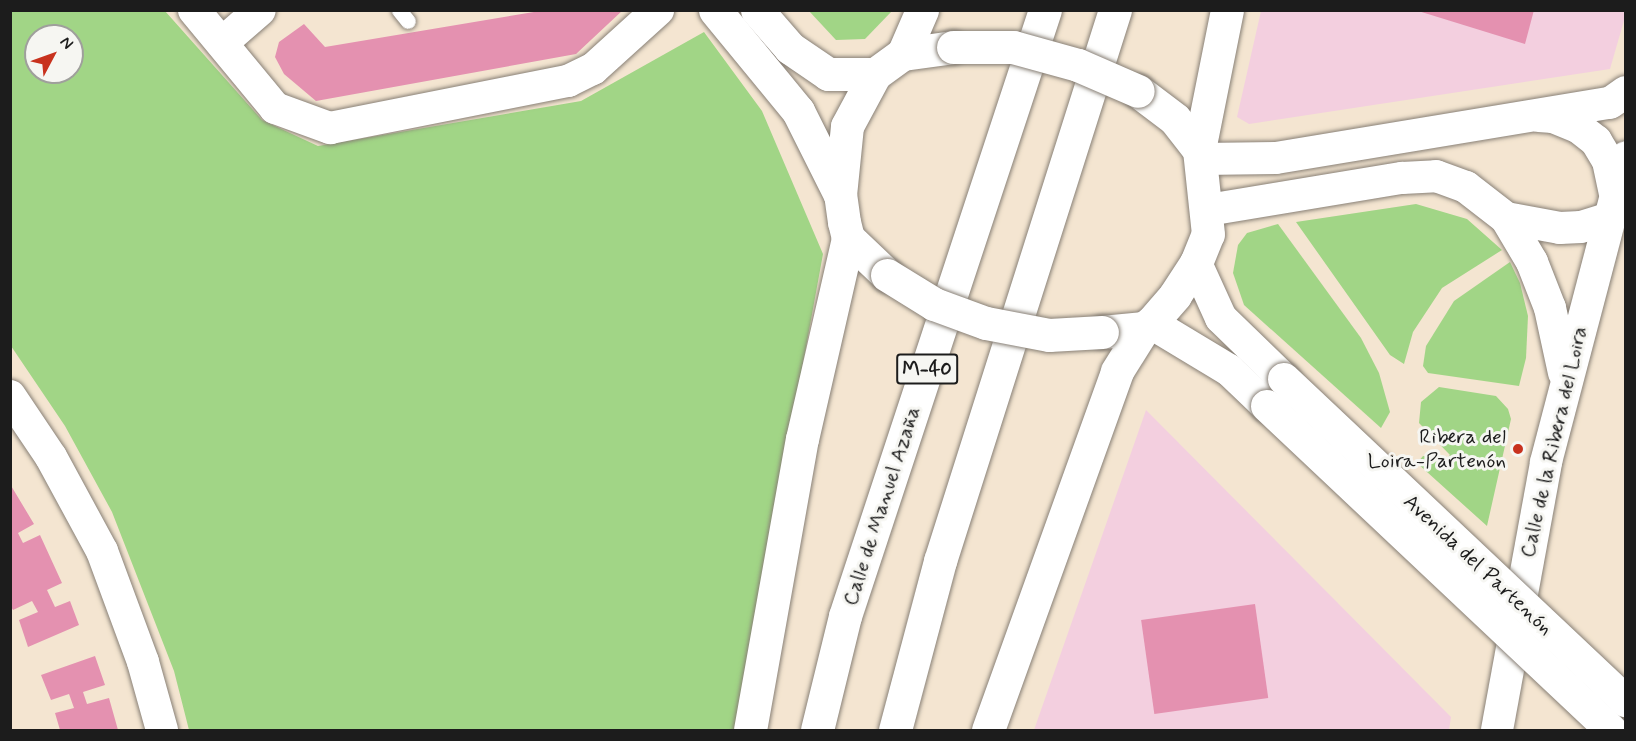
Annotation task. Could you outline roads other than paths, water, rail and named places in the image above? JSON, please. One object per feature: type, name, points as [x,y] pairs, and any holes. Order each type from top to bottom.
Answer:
[{"type":"main road","points":[[715,10],[798,111],[840,195],[848,238],[802,439],[750,730]]},
{"type":"main road","points":[[757,10],[790,48],[828,74],[875,74]]},
{"type":"main road","points":[[903,54],[922,10]]},
{"type":"main road","name":"Calle de Manuel Azaña","points":[[817,730],[849,605],[1045,10]]},
{"type":"main road","points":[[896,730],[940,561],[1115,10]]},
{"type":"main road","points":[[988,730],[1117,371],[1148,326],[1175,296],[1196,263],[1208,234],[1208,210],[1201,155],[1227,10]]},
{"type":"main road","points":[[840,195],[847,126],[875,74],[903,54],[953,47],[1013,47],[1078,65],[1138,92],[1175,119],[1201,155]]},
{"type":"main road","points":[[848,238],[887,275],[934,304],[986,323],[1049,335],[1102,332],[1148,326]]},
{"type":"street","points":[[194,10],[275,108],[330,128],[568,81],[593,69],[658,10]]},
{"type":"street","points":[[222,43],[260,10]]},
{"type":"street","points":[[1201,155],[1275,158],[1610,103],[1626,92]]},
{"type":"street","points":[[1506,218],[1560,228],[1581,227],[1611,207],[1608,161],[1596,141],[1578,127],[1553,117],[1525,116]]},
{"type":"street","name":"Calle de la Ribera del Loira","points":[[1497,730],[1546,462],[1565,380],[1626,157]]},
{"type":"street","points":[[1208,210],[1281,195],[1436,176],[1478,194],[1506,218],[1532,262],[1550,308],[1565,380]]},
{"type":"street","name":"Avenida del Partenón","points":[[1196,263],[1221,318],[1626,701]]},
{"type":"street","name":"Avenida del Partenón","points":[[1148,326],[1229,370],[1611,730]]},
{"type":"street","points":[[10,396],[51,458],[102,552],[143,662],[162,730]]},
{"type":"railway","points":[[1618,730],[1626,682]]},
{"type":"place","name":"Ribera del Loira-Partenón","points":[[1518,449]]}]
